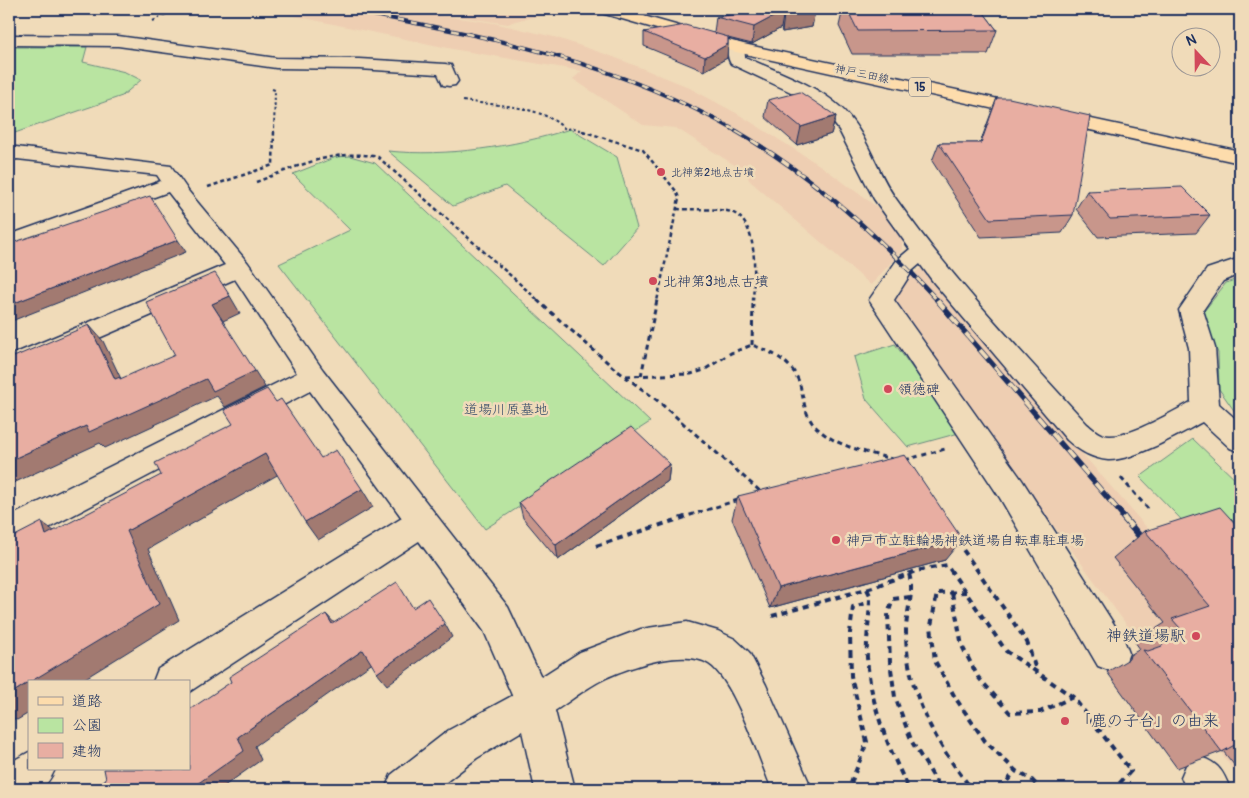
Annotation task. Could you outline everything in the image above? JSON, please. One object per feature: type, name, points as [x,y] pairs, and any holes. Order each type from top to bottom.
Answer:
[{"type":"main road","name":"神戸三田線","points":[[603,9],[736,47],[1240,157]]},
{"type":"street","points":[[9,40],[118,41],[276,63],[359,64],[445,69],[449,80]]},
{"type":"street","points":[[736,47],[737,60],[814,96],[833,110],[848,128],[885,199],[963,303],[1076,432],[1091,443],[1117,446],[1164,429],[1205,408]]},
{"type":"street","points":[[9,155],[16,153],[164,170],[240,268],[314,377],[496,619],[534,703],[555,789]]},
{"type":"street","points":[[9,243],[178,190]]},
{"type":"street","points":[[923,249],[905,265],[881,300],[1011,489],[1111,653]]},
{"type":"street","points":[[1240,266],[1215,275],[1191,310],[1202,348],[1205,408],[1240,440]]},
{"type":"street","points":[[9,367],[240,268]]},
{"type":"street","points":[[9,533],[314,377]]},
{"type":"street","points":[[174,680],[422,522]]},
{"type":"street","points":[[406,789],[463,744],[534,703],[593,665],[641,647],[687,640],[705,644],[722,652],[736,665],[753,698],[792,789]]},
{"type":"street","points":[[9,786],[33,770]]},
{"type":"path","points":[[449,80],[452,97],[459,101],[541,113],[559,121],[565,129],[574,128],[643,150],[676,191],[679,198],[677,209],[641,376]]},
{"type":"path","points":[[178,190],[273,165],[275,90],[269,88]]},
{"type":"path","points":[[256,182],[333,155],[358,152],[378,157],[560,320],[658,401],[762,493]]},
{"type":"path","points":[[677,209],[731,212],[744,220],[750,230],[754,267],[752,345]]},
{"type":"path","points":[[626,376],[691,374],[704,370],[731,353],[752,345],[771,351],[794,369],[807,412],[813,423],[822,432],[858,450],[899,461]]},
{"type":"path","points":[[890,463],[977,441]]},
{"type":"path","points":[[1117,446],[1116,472],[1149,510]]},
{"type":"path","points":[[754,495],[768,492]]},
{"type":"path","points":[[596,546],[746,497]]},
{"type":"path","points":[[955,537],[1027,642],[1037,672]]},
{"type":"path","points":[[772,616],[867,589],[909,574],[947,565],[1006,651],[1073,696],[1131,772],[1114,789]]},
{"type":"path","points":[[909,574],[912,582],[906,630],[908,659],[916,698],[932,731],[957,773],[972,789]]},
{"type":"path","points":[[867,589],[870,602],[868,663],[873,694],[885,736],[909,789]]},
{"type":"path","points":[[966,592],[937,593],[931,626],[935,662],[956,699],[985,741],[1016,771],[1032,780],[1040,789]]},
{"type":"path","points":[[952,593],[962,646],[978,676],[1010,712],[1040,712],[1073,696]]},
{"type":"path","points":[[910,597],[893,599],[888,614],[894,698],[912,742],[941,789]]},
{"type":"path","points":[[851,783],[867,742],[851,676],[851,624],[853,607],[870,602]]},
{"type":"path","points":[[1098,729],[1138,714]]},
{"type":"path","points":[[1000,789],[1016,771]]},
{"type":"shaded area","points":[[261,9],[396,9],[494,23],[554,37],[611,56],[684,85],[738,114],[821,166],[877,207],[902,239],[902,250],[871,285],[750,181],[744,171],[676,128],[643,125],[573,79],[582,71],[458,50]]},
{"type":"shaded area","points":[[462,9],[567,10],[508,24],[448,15]]},
{"type":"shaded area","points":[[921,268],[1240,635],[1240,779],[895,310],[891,299],[906,281]]},
{"type":"green space","points":[[9,47],[87,47],[83,62],[125,72],[141,80],[122,96],[9,135]]},
{"type":"green space","points":[[570,129],[617,157],[637,228],[604,266],[505,186],[453,206],[388,151],[433,153],[480,149],[526,141]]},
{"type":"green space","name":"道場川原墓地","points":[[350,156],[375,163],[650,422],[485,529],[279,264],[350,230],[293,174],[336,157]]},
{"type":"green space","points":[[1240,278],[1240,419],[1219,389],[1218,353],[1201,315],[1226,283]]},
{"type":"green space","points":[[895,344],[959,433],[908,447],[866,399],[854,357]]},
{"type":"green space","points":[[1193,439],[1240,484],[1240,580],[1140,477]]},
{"type":"building","points":[[739,9],[815,10],[784,15],[784,11],[754,27],[716,17],[744,13]]},
{"type":"building","points":[[847,9],[981,9],[997,30],[858,31]]},
{"type":"building","points":[[685,25],[728,37],[728,44],[705,57],[644,32]]},
{"type":"building","points":[[800,92],[836,116],[801,127],[768,100]]},
{"type":"building","points":[[997,98],[1009,98],[1090,116],[1073,215],[990,219],[939,143],[981,143]]},
{"type":"building","points":[[1182,187],[1210,215],[1110,219],[1087,191]]},
{"type":"building","points":[[150,196],[178,240],[9,305],[9,244]]},
{"type":"building","points":[[215,273],[230,296],[212,304],[255,371],[213,391],[206,379],[89,432],[86,426],[9,461],[9,359],[89,325],[115,379],[120,377],[120,379],[175,355],[146,302]]},
{"type":"building","points":[[267,389],[276,402],[281,399],[321,458],[336,450],[362,489],[305,522],[265,454],[127,531],[159,604],[33,680],[28,680],[28,683],[9,695],[9,539],[42,522],[46,535],[161,475],[155,463],[233,424],[224,410]]},
{"type":"building","points":[[631,427],[670,464],[556,545],[519,502]]},
{"type":"building","name":"神戸市立駐輪場神鉄道場自転車駐車場","points":[[905,455],[962,539],[778,588],[738,496]]},
{"type":"building","points":[[1220,507],[1240,529],[1240,742],[1222,752],[1143,650],[1148,651],[1162,646],[1167,632],[1180,628],[1172,619],[1210,606],[1145,531]]},
{"type":"building","points":[[397,582],[413,608],[428,598],[445,624],[377,673],[363,650],[238,737],[244,751],[190,789],[91,789],[106,779],[104,770],[190,770],[190,709],[231,682],[229,677],[326,614],[332,624]]},
{"type":"railway","points":[[342,9],[496,40],[594,68],[642,85],[738,132]]},
{"type":"railway","points":[[736,131],[791,167],[843,208],[892,253],[938,301]]},
{"type":"railway","points":[[937,300],[1125,518]]},
{"type":"railway","points":[[1123,517],[1148,546]]},
{"type":"place","name":"北神第2地点古墳","points":[[661,172]]},
{"type":"place","name":"北神第3地点古墳","points":[[653,281]]},
{"type":"place","name":"領徳碑","points":[[888,389]]},
{"type":"place","name":"神戸市立駐輪場神鉄道場自転車駐車場","points":[[836,540]]},
{"type":"place","name":"神鉄道場駅","points":[[1196,636]]},
{"type":"place","name":"「鹿の子台」の由来","points":[[1065,721]]}]
